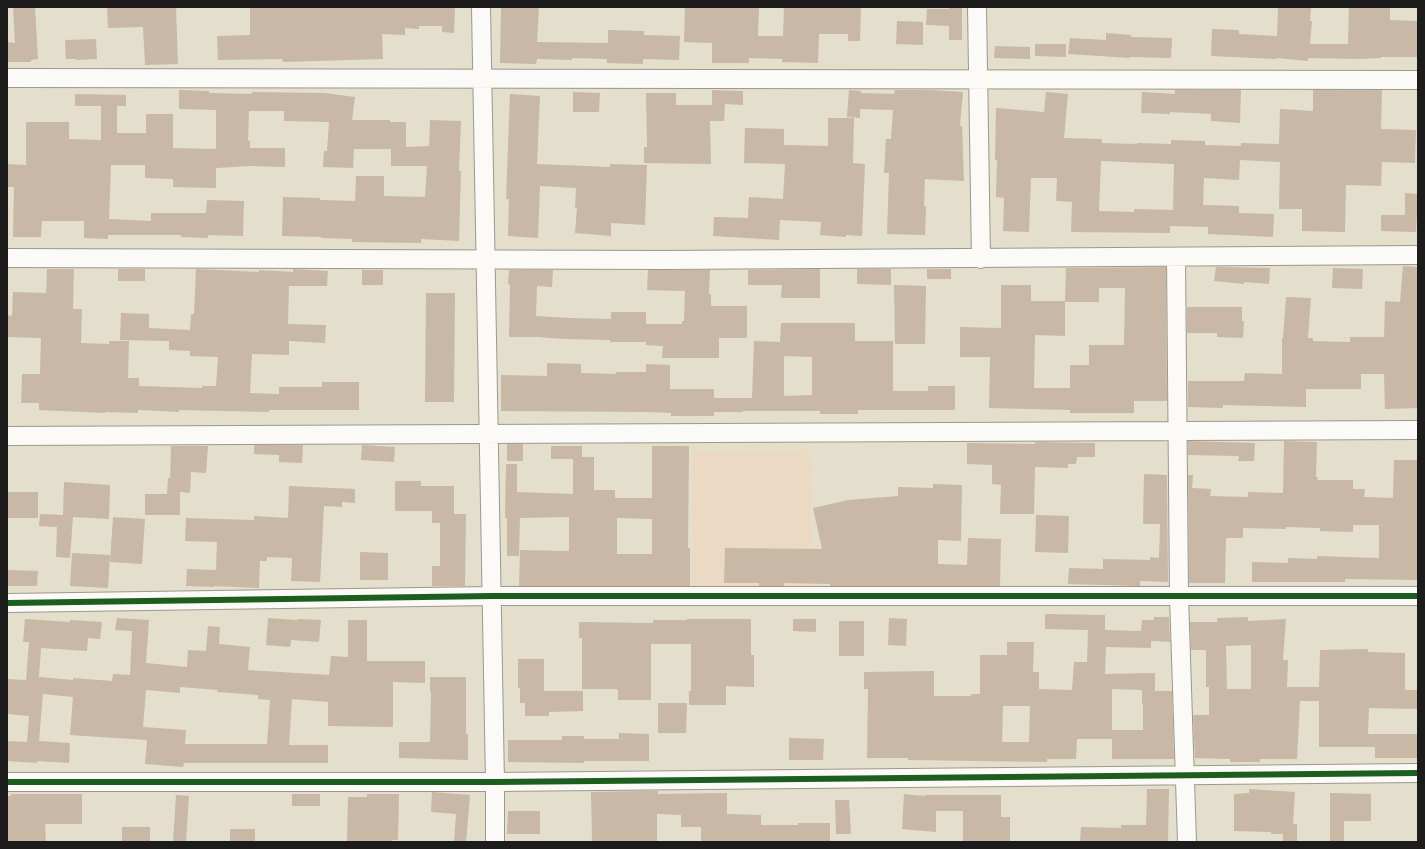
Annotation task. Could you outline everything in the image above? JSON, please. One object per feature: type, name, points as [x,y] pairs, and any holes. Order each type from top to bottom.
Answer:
[{"type":"street","points":[[481,7],[496,782],[495,842]]},
{"type":"street","points":[[978,7],[981,259]]},
{"type":"street","points":[[7,78],[1418,80]]},
{"type":"street","points":[[7,258],[486,260],[981,259],[1418,255]]},
{"type":"street","points":[[1176,257],[1179,596],[1187,842]]},
{"type":"street","points":[[7,436],[1418,430]]},
{"type":"street","points":[[7,603],[492,596],[1418,596]]},
{"type":"street","points":[[7,782],[496,782],[1418,773]]},
{"type":"shaded area","points":[[810,450],[811,590],[693,591],[692,451]]},
{"type":"building","points":[[13,7],[35,7],[38,59],[31,60],[31,62],[7,62],[7,42],[15,43]]},
{"type":"building","points":[[107,7],[176,7],[178,64],[145,65],[143,27],[108,28]]},
{"type":"building","points":[[250,7],[455,7],[454,33],[442,32],[442,26],[419,26],[419,29],[405,28],[405,35],[382,34],[383,59],[283,62],[282,59],[218,60],[217,36],[250,35]]},
{"type":"building","points":[[501,7],[539,7],[537,42],[608,43],[608,30],[644,31],[644,35],[680,36],[679,60],[643,59],[643,64],[607,63],[607,59],[572,58],[572,60],[537,59],[536,64],[500,63]]},
{"type":"building","points":[[685,7],[759,7],[758,36],[783,36],[784,7],[861,7],[860,41],[848,41],[848,34],[819,34],[818,63],[782,62],[782,59],[749,58],[749,63],[712,63],[712,43],[684,42]]},
{"type":"building","points":[[949,7],[962,7],[962,40],[949,40],[949,26],[926,25],[927,9],[949,9]]},
{"type":"building","points":[[1278,7],[1311,7],[1310,21],[1312,21],[1310,44],[1348,44],[1349,7],[1390,7],[1390,20],[1418,21],[1417,57],[1381,57],[1361,59],[1308,58],[1308,61],[1276,58],[1211,56],[1212,29],[1239,30],[1239,34],[1277,36]]},
{"type":"building","points":[[897,21],[923,22],[923,45],[896,44]]},
{"type":"building","points":[[1106,33],[1131,35],[1131,37],[1172,38],[1171,58],[1130,58],[1068,54],[1070,38],[1106,40]]},
{"type":"building","points":[[96,39],[97,59],[66,59],[65,40]]},
{"type":"building","points":[[1035,44],[1066,44],[1066,57],[1035,56]]},
{"type":"building","points":[[995,46],[1030,47],[1030,59],[994,58]]},
{"type":"building","points":[[179,90],[209,91],[209,93],[252,94],[252,92],[324,93],[355,97],[352,120],[390,120],[390,122],[406,122],[406,147],[429,146],[430,120],[461,121],[459,241],[421,239],[421,243],[352,242],[352,239],[282,236],[283,197],[355,201],[356,176],[384,176],[384,196],[425,197],[427,166],[391,166],[391,149],[354,149],[353,168],[323,167],[324,151],[327,151],[329,122],[284,121],[284,111],[249,111],[248,141],[250,140],[250,148],[285,148],[285,167],[251,166],[216,168],[216,188],[173,187],[173,179],[145,178],[145,165],[111,165],[109,219],[151,221],[151,213],[206,213],[207,200],[244,201],[243,236],[208,235],[208,238],[181,237],[181,235],[108,235],[108,239],[84,238],[84,221],[42,221],[41,237],[13,237],[14,187],[7,187],[7,164],[26,165],[26,122],[69,122],[69,139],[101,140],[101,106],[75,106],[75,94],[126,95],[126,106],[117,106],[117,133],[146,133],[146,114],[173,114],[173,148],[216,149],[216,110],[179,109]]},
{"type":"building","points":[[712,90],[743,91],[743,105],[725,104],[724,121],[710,121],[711,164],[644,163],[644,147],[647,147],[646,93],[676,93],[676,105],[712,105]]},
{"type":"building","points":[[849,90],[861,91],[861,93],[894,94],[895,90],[963,92],[960,126],[962,126],[964,181],[925,179],[925,235],[887,234],[889,173],[884,173],[886,139],[891,139],[893,110],[860,109],[860,118],[847,117]]},
{"type":"building","points":[[1175,90],[1241,90],[1240,123],[1211,121],[1211,114],[1170,112],[1170,114],[1141,113],[1142,92],[1175,94]]},
{"type":"building","points":[[1313,90],[1382,90],[1381,129],[1416,130],[1415,163],[1382,162],[1381,186],[1346,185],[1345,232],[1302,231],[1302,209],[1279,209],[1280,162],[1240,160],[1239,180],[1204,178],[1203,205],[1239,206],[1239,213],[1274,214],[1273,237],[1208,234],[1208,227],[1170,226],[1170,233],[1071,232],[1072,202],[1056,201],[1057,178],[1031,178],[1029,232],[1003,231],[1004,198],[996,197],[996,108],[1044,112],[1046,92],[1068,94],[1064,138],[1102,139],[1102,143],[1137,144],[1171,144],[1171,140],[1205,141],[1205,145],[1241,146],[1241,143],[1279,144],[1280,109],[1313,111]],"holes":[[[1101,161],[1174,164],[1173,210],[1134,209],[1134,212],[1099,211]]]},
{"type":"building","points":[[573,92],[600,93],[599,112],[573,112]]},
{"type":"building","points":[[510,94],[540,96],[537,164],[610,167],[610,164],[647,165],[645,225],[611,223],[611,236],[575,233],[577,208],[575,208],[576,188],[540,186],[538,238],[508,236],[509,199],[506,199]]},
{"type":"building","points":[[828,118],[854,118],[853,163],[865,164],[862,236],[846,235],[846,237],[820,235],[821,222],[780,220],[779,240],[713,236],[714,217],[748,218],[749,197],[783,199],[785,164],[744,163],[745,128],[784,129],[784,145],[828,146]]},
{"type":"building","points":[[1405,193],[1418,194],[1416,232],[1381,231],[1381,215],[1405,215]]},
{"type":"building","points":[[1403,266],[1418,267],[1418,408],[1385,409],[1384,374],[1361,374],[1361,389],[1306,389],[1306,407],[1223,405],[1223,408],[1188,407],[1188,381],[1244,381],[1245,373],[1282,374],[1282,338],[1286,297],[1311,298],[1308,338],[1313,338],[1313,341],[1350,342],[1350,337],[1384,337],[1385,301],[1400,302]]},
{"type":"building","points":[[1166,267],[1167,401],[1134,401],[1134,413],[1070,413],[1070,410],[989,408],[990,357],[960,357],[960,327],[1001,328],[1001,285],[1031,285],[1031,301],[1065,302],[1066,268]],"holes":[[[1099,288],[1125,288],[1124,345],[1089,345],[1089,365],[1070,365],[1070,388],[1034,388],[1035,335],[1065,336],[1065,302],[1099,302]]]},
{"type":"building","points":[[1216,267],[1270,268],[1269,284],[1244,282],[1244,284],[1214,281]]},
{"type":"building","points":[[1333,268],[1363,269],[1362,289],[1332,288]]},
{"type":"building","points":[[47,269],[74,269],[73,309],[82,309],[81,343],[109,344],[109,341],[129,341],[128,378],[139,378],[139,386],[202,388],[202,386],[216,386],[218,357],[190,356],[190,351],[169,350],[169,341],[120,340],[121,313],[149,314],[149,328],[190,330],[191,314],[194,314],[196,269],[259,272],[259,270],[293,272],[293,269],[328,271],[327,286],[289,286],[288,324],[326,325],[325,343],[289,341],[289,355],[252,354],[250,393],[279,394],[279,387],[322,387],[322,382],[359,382],[359,410],[269,410],[269,412],[179,410],[179,412],[138,410],[138,413],[105,413],[39,410],[39,403],[21,403],[22,374],[40,374],[41,338],[7,337],[7,315],[12,316],[13,292],[46,293]]},
{"type":"building","points":[[118,269],[145,269],[145,281],[118,281]]},
{"type":"building","points":[[820,269],[820,298],[781,298],[782,285],[748,285],[748,270]]},
{"type":"building","points":[[857,269],[891,269],[891,285],[857,284]]},
{"type":"building","points":[[927,269],[951,269],[951,279],[927,279]]},
{"type":"building","points":[[362,270],[383,270],[383,285],[362,285]]},
{"type":"building","points":[[509,270],[553,270],[552,287],[537,286],[536,316],[611,319],[611,312],[646,312],[646,324],[682,324],[682,321],[684,321],[685,291],[647,290],[648,270],[710,270],[709,294],[711,294],[711,306],[747,306],[747,338],[719,338],[719,358],[662,358],[663,346],[646,345],[646,342],[610,342],[610,340],[509,337]]},
{"type":"building","points":[[894,285],[926,286],[925,344],[895,344]]},
{"type":"building","points":[[426,293],[455,293],[454,402],[425,402]]},
{"type":"building","points":[[1187,307],[1242,307],[1242,321],[1244,321],[1243,338],[1217,337],[1217,333],[1187,333]]},
{"type":"building","points":[[781,323],[855,323],[855,341],[893,341],[893,391],[928,391],[928,386],[955,386],[955,410],[858,410],[858,414],[820,414],[820,411],[743,411],[714,412],[714,416],[671,416],[671,413],[649,412],[501,411],[501,375],[547,376],[547,363],[581,364],[581,373],[616,374],[616,372],[646,372],[646,364],[670,365],[670,389],[714,389],[714,398],[752,398],[754,341],[780,342]],"holes":[[[784,356],[812,357],[812,395],[784,396]]]},
{"type":"building","points":[[1188,441],[1255,443],[1254,461],[1238,461],[1239,456],[1188,455]]},
{"type":"building","points":[[1284,441],[1317,442],[1317,480],[1353,480],[1353,489],[1365,489],[1364,497],[1393,498],[1394,460],[1418,460],[1418,580],[1345,579],[1345,582],[1252,582],[1252,562],[1288,563],[1288,558],[1317,559],[1317,556],[1379,558],[1379,525],[1353,525],[1353,532],[1320,531],[1320,528],[1243,528],[1243,538],[1226,538],[1225,583],[1189,583],[1188,475],[1193,475],[1192,488],[1211,489],[1210,496],[1248,497],[1248,492],[1283,493]]},
{"type":"building","points":[[1035,442],[1095,443],[1095,457],[1077,457],[1076,464],[1068,464],[1068,468],[1035,467],[1034,514],[1000,514],[1001,485],[992,484],[992,465],[967,464],[967,443],[1035,444]]},
{"type":"building","points":[[507,444],[523,444],[523,461],[507,461]]},
{"type":"building","points":[[254,445],[303,445],[302,463],[279,462],[279,455],[254,454]]},
{"type":"building","points":[[362,445],[395,447],[394,462],[361,460]]},
{"type":"building","points":[[171,446],[208,446],[206,473],[191,472],[190,493],[180,492],[180,515],[145,515],[145,494],[167,494],[168,478],[170,478]]},
{"type":"building","points":[[551,446],[582,446],[582,457],[594,457],[594,490],[615,490],[615,498],[652,498],[652,446],[689,446],[688,548],[690,548],[690,586],[519,586],[520,550],[569,551],[569,517],[520,518],[519,556],[507,556],[507,518],[505,518],[506,464],[517,464],[517,492],[573,494],[573,459],[551,459]],"holes":[[[617,518],[652,519],[652,554],[617,554]]]},
{"type":"building","points":[[1144,474],[1167,475],[1168,582],[1140,581],[1140,586],[1068,584],[1069,568],[1103,569],[1103,559],[1150,560],[1150,557],[1159,558],[1160,524],[1143,524]]},
{"type":"building","points":[[395,481],[421,481],[421,486],[454,486],[454,514],[466,514],[465,586],[432,586],[432,566],[440,566],[440,523],[432,523],[432,511],[395,511]]},
{"type":"building","points":[[64,482],[110,485],[109,519],[73,517],[70,558],[56,557],[57,527],[39,526],[40,514],[63,515]]},
{"type":"building","points":[[933,484],[962,485],[961,541],[938,540],[938,564],[967,565],[968,538],[1001,539],[1000,586],[830,586],[830,584],[784,583],[784,586],[759,586],[759,583],[724,583],[725,548],[822,549],[813,508],[848,500],[898,496],[898,487],[933,488]]},
{"type":"building","points":[[289,486],[355,489],[355,503],[342,502],[342,507],[324,506],[320,582],[291,581],[292,558],[267,557],[267,561],[260,561],[259,588],[186,586],[187,569],[216,570],[217,542],[185,541],[186,518],[254,520],[254,516],[288,518]]},
{"type":"building","points":[[7,492],[38,492],[38,518],[7,518]]},
{"type":"building","points":[[1036,515],[1069,516],[1068,553],[1035,552]]},
{"type":"building","points":[[113,517],[145,519],[142,564],[110,562]]},
{"type":"building","points":[[360,552],[388,553],[388,580],[360,580]]},
{"type":"building","points":[[72,553],[110,555],[108,588],[70,586]]},
{"type":"building","points":[[7,570],[38,571],[37,586],[7,586]]},
{"type":"building","points":[[1045,614],[1105,615],[1105,630],[1141,631],[1142,620],[1154,620],[1154,617],[1169,617],[1170,642],[1151,641],[1151,648],[1106,647],[1105,674],[1155,673],[1155,691],[1172,691],[1174,759],[1112,759],[1112,739],[1077,739],[1076,759],[1047,759],[1047,762],[867,758],[868,689],[864,689],[864,672],[934,671],[934,696],[971,696],[971,694],[980,694],[980,655],[1007,655],[1007,642],[1034,642],[1033,672],[1039,672],[1039,689],[1072,690],[1074,662],[1087,662],[1088,630],[1045,629]],"holes":[[[1112,689],[1142,690],[1143,730],[1112,730]],[[1003,706],[1030,706],[1029,742],[1002,742]]]},
{"type":"building","points":[[1248,617],[1248,621],[1286,619],[1283,660],[1288,660],[1287,687],[1319,687],[1320,650],[1368,649],[1368,652],[1405,653],[1405,690],[1418,690],[1418,709],[1369,708],[1368,734],[1418,734],[1418,758],[1375,758],[1375,747],[1319,747],[1319,701],[1300,701],[1297,759],[1260,759],[1260,762],[1230,762],[1230,759],[1195,758],[1193,715],[1209,715],[1209,687],[1206,687],[1206,650],[1191,650],[1190,622],[1217,622],[1217,618]],"holes":[[[1251,645],[1251,689],[1227,689],[1226,646]]]},
{"type":"building","points":[[117,618],[149,620],[146,663],[187,667],[188,650],[206,651],[208,626],[220,627],[219,644],[250,647],[248,670],[329,675],[331,656],[348,657],[348,620],[367,620],[367,661],[425,661],[425,683],[393,682],[393,727],[328,726],[328,702],[292,699],[289,745],[328,745],[328,763],[184,763],[183,767],[145,764],[147,740],[70,735],[73,697],[43,694],[39,741],[70,743],[69,763],[7,761],[7,741],[27,742],[29,716],[7,714],[7,679],[26,680],[29,642],[23,642],[25,619],[70,622],[70,620],[102,622],[100,639],[88,638],[87,651],[41,648],[39,677],[112,681],[113,674],[130,675],[132,631],[115,630]],"holes":[[[180,687],[218,690],[217,692],[258,695],[258,699],[270,700],[267,744],[185,744],[186,730],[143,727],[146,690],[180,693]]]},
{"type":"building","points":[[268,618],[321,620],[319,642],[291,640],[290,647],[266,645]]},
{"type":"building","points":[[889,618],[907,619],[906,646],[888,645]]},
{"type":"building","points":[[751,619],[751,655],[754,655],[754,687],[726,686],[726,705],[689,705],[689,691],[691,691],[691,644],[651,644],[651,700],[618,700],[618,690],[616,689],[582,689],[582,638],[579,638],[579,622],[653,623],[653,620]]},
{"type":"building","points":[[793,619],[816,619],[816,632],[793,631]]},
{"type":"building","points":[[839,621],[864,621],[864,656],[839,656]]},
{"type":"building","points":[[518,659],[544,659],[544,691],[583,691],[583,711],[549,712],[549,716],[525,716],[525,703],[520,703],[520,688],[518,688]]},
{"type":"building","points":[[430,677],[466,677],[466,734],[468,734],[468,760],[399,758],[399,742],[430,742]]},
{"type":"building","points":[[658,703],[687,703],[686,733],[658,733]]},
{"type":"building","points":[[619,733],[649,734],[649,761],[584,761],[584,763],[508,762],[508,740],[562,740],[562,736],[584,736],[584,739],[619,739]]},
{"type":"building","points":[[789,738],[824,739],[823,760],[789,760]]},
{"type":"building","points":[[1147,789],[1169,789],[1168,842],[1080,842],[1081,827],[1121,828],[1121,825],[1146,825]]},
{"type":"building","points":[[1249,789],[1295,792],[1293,824],[1297,824],[1297,842],[1283,842],[1283,834],[1271,834],[1271,832],[1234,831],[1234,794],[1249,793]]},
{"type":"building","points":[[658,791],[658,794],[727,793],[727,814],[761,815],[761,825],[830,823],[830,842],[701,842],[701,827],[681,827],[681,815],[657,814],[657,842],[592,842],[591,792]]},
{"type":"building","points":[[432,792],[470,795],[466,842],[454,842],[456,814],[431,812]]},
{"type":"building","points":[[1330,793],[1371,794],[1371,821],[1344,821],[1344,842],[1330,842]]},
{"type":"building","points":[[11,794],[82,794],[82,824],[45,824],[46,842],[7,842],[7,796],[11,796]]},
{"type":"building","points":[[292,794],[320,794],[320,806],[292,806]]},
{"type":"building","points":[[367,794],[399,794],[398,840],[392,840],[392,842],[347,842],[348,797],[367,797]]},
{"type":"building","points":[[904,794],[925,796],[1001,795],[1001,817],[1010,817],[1010,842],[963,842],[963,811],[936,811],[936,832],[902,829]]},
{"type":"building","points":[[176,795],[189,796],[186,842],[173,842]]},
{"type":"building","points":[[835,800],[849,800],[851,834],[836,834]]},
{"type":"building","points":[[508,811],[540,811],[540,834],[507,834]]},
{"type":"building","points":[[122,827],[150,827],[150,842],[122,842]]},
{"type":"building","points":[[230,829],[255,829],[255,842],[230,842]]},
{"type":"cycle path","points":[[7,603],[492,596],[1418,596]]},
{"type":"cycle path","points":[[7,782],[495,782],[1418,773]]}]
